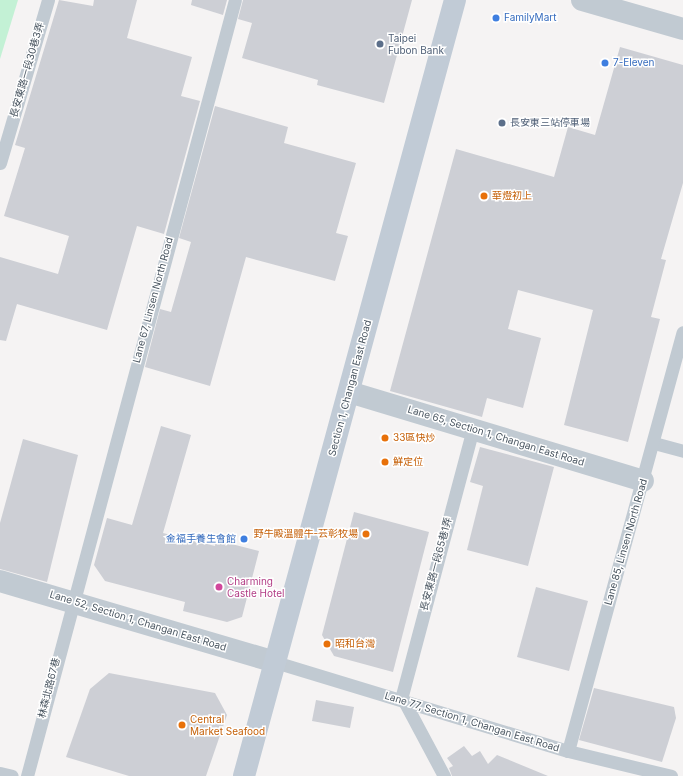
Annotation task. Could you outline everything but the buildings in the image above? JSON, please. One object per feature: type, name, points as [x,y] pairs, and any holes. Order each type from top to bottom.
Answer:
[{"type":"street","name":"Section 1, Changan East Road","points":[[244,776],[455,0]]},
{"type":"street","points":[[582,0],[683,29]]},
{"type":"street","name":"Lane 65, Section 1, Changan East Road","points":[[349,392],[473,428],[643,481]]},
{"type":"street","name":"Lane 52, Section 1, Changan East Road","points":[[0,581],[275,662]]},
{"type":"lane","name":"長安東路一段30巷3弄","points":[[0,163],[48,0]]},
{"type":"lane","name":"Lane 67, Linsen North Road","points":[[72,601],[235,0]]},
{"type":"lane","name":"Lane 85, Linsen North Road","points":[[568,751],[654,443],[683,332]]},
{"type":"lane","name":"長安東路一段65巷1弄","points":[[402,700],[473,428]]},
{"type":"lane","points":[[654,443],[683,451]]},
{"type":"lane","name":"林森北路67巷","points":[[27,776],[72,601]]},
{"type":"lane","name":"Lane 77, Section 1, Changan East Road","points":[[275,662],[568,751],[671,776]]},
{"type":"lane","points":[[402,700],[444,776]]},
{"type":"lane","points":[[0,773],[12,776]]},
{"type":"green space","points":[[0,0],[18,0],[0,59]]},
{"type":"place","name":"FamilyMart","points":[[496,18]]},
{"type":"place","name":"Taipei Fubon Bank","points":[[380,44]]},
{"type":"place","name":"7-Eleven","points":[[605,63]]},
{"type":"place","name":"長安東三站停車場","points":[[502,123]]},
{"type":"place","name":"華燈初上","points":[[484,196]]},
{"type":"place","name":"33區快炒","points":[[385,438]]},
{"type":"place","name":"鮮定位","points":[[385,462]]},
{"type":"place","name":"野牛殿溫體牛-芸彰牧場","points":[[366,534]]},
{"type":"place","name":"金福手養生會館","points":[[244,539]]},
{"type":"place","name":"Charming Castle Hotel","points":[[219,587]]},
{"type":"place","name":"昭和台灣","points":[[327,644]]},
{"type":"place","name":"Central Market Seafood","points":[[182,725]]}]
